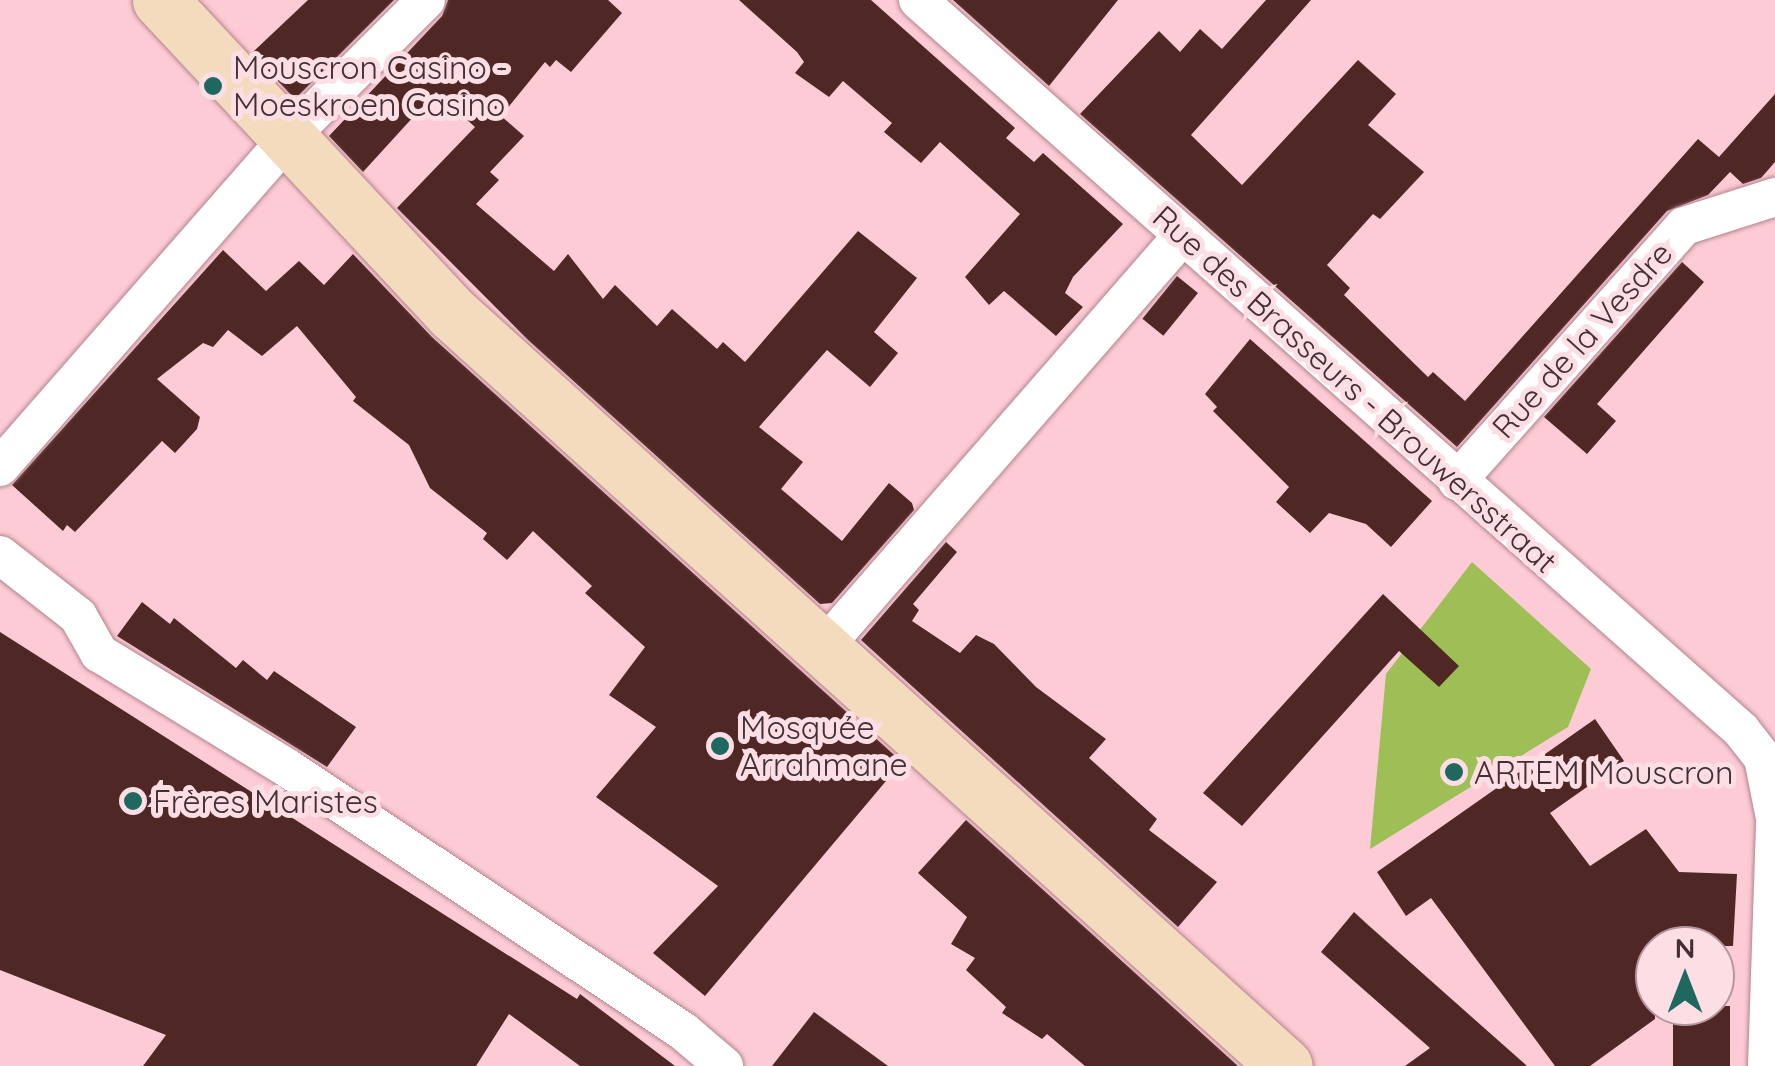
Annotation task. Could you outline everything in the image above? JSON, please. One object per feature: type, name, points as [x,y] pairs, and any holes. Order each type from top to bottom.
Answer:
[{"type":"street","points":[[160,0],[453,314],[1284,1066]]},
{"type":"street","points":[[0,468],[288,138],[426,0]]},
{"type":"street","name":"Rue des Brasseurs - Brouwersstraat","points":[[918,0],[1741,730],[1763,758],[1774,806]]},
{"type":"street","name":"Rue de la Vesdre","points":[[1457,482],[1684,226],[1775,197]]},
{"type":"street","points":[[823,648],[1183,235]]},
{"type":"street","points":[[0,556],[78,616],[99,653],[284,766],[684,1032],[724,1066]]},
{"type":"street","points":[[1767,1066],[1774,806]]},
{"type":"green space","points":[[1472,562],[1591,669],[1568,727],[1370,849],[1386,674]]},
{"type":"building","points":[[308,0],[394,0],[299,95],[291,95],[252,53]]},
{"type":"building","points":[[448,0],[608,0],[622,13],[571,72],[556,60],[550,67],[545,62],[501,116],[524,136],[490,172],[499,180],[476,204],[554,271],[568,254],[603,299],[615,285],[657,326],[672,309],[717,349],[723,342],[745,362],[858,231],[917,278],[874,332],[898,353],[870,387],[827,350],[759,427],[803,462],[781,489],[842,541],[889,483],[912,503],[914,510],[832,603],[820,604],[527,339],[397,208],[475,127],[436,92],[363,172],[329,136],[442,16]]},
{"type":"building","points":[[739,0],[871,0],[1015,128],[1006,138],[1034,162],[1043,153],[1123,224],[1073,277],[1065,293],[1083,307],[1056,336],[1004,291],[989,305],[965,277],[1020,214],[940,142],[921,163],[884,132],[892,123],[843,81],[829,97],[795,73],[804,62],[797,52]]},
{"type":"building","points":[[953,0],[1118,0],[1049,86]]},
{"type":"building","points":[[1266,0],[1311,0],[1191,135],[1242,185],[1358,60],[1396,94],[1368,125],[1424,172],[1380,219],[1373,214],[1327,265],[1350,288],[1344,295],[1428,377],[1433,372],[1465,401],[1698,139],[1719,157],[1775,94],[1775,162],[1761,178],[1743,184],[1730,172],[1708,195],[1667,211],[1457,447],[1080,114],[1159,31],[1180,52],[1200,29],[1222,49]]},
{"type":"building","points":[[223,250],[266,291],[299,261],[324,285],[353,254],[432,337],[902,762],[705,996],[653,953],[718,886],[596,797],[656,727],[609,695],[645,647],[585,593],[592,586],[533,531],[507,560],[483,539],[487,533],[430,488],[409,445],[353,401],[356,397],[297,326],[262,356],[228,330],[213,347],[203,343],[157,379],[200,417],[197,429],[175,453],[162,441],[75,532],[67,525],[63,531],[12,485]]},
{"type":"building","points":[[1682,262],[1704,282],[1597,404],[1616,421],[1587,454],[1544,417]]},
{"type":"building","points":[[1177,276],[1198,293],[1163,336],[1142,319]]},
{"type":"building","points":[[1250,339],[1432,501],[1391,547],[1366,524],[1329,513],[1310,533],[1276,502],[1289,487],[1213,411],[1217,407],[1205,394]]},
{"type":"building","points":[[946,542],[957,552],[913,604],[919,610],[912,621],[960,653],[976,635],[994,644],[1036,687],[1106,739],[1089,758],[1157,819],[1149,830],[1217,882],[1178,927],[861,640]]},
{"type":"building","points":[[1383,594],[1459,666],[1439,687],[1399,651],[1242,826],[1203,793]]},
{"type":"building","points":[[142,602],[170,624],[174,618],[236,668],[243,660],[267,680],[274,671],[356,727],[327,767],[117,636]]},
{"type":"building","name":"Frères Maristes","points":[[0,632],[577,999],[580,994],[675,1066],[580,1066],[509,1014],[476,1066],[143,1066],[166,1035],[0,970]]},
{"type":"building","points":[[1595,719],[1624,761],[1550,813],[1590,866],[1646,829],[1679,872],[1737,874],[1734,926],[1635,926],[1635,1026],[1645,1026],[1590,1066],[1555,1066],[1431,898],[1406,916],[1377,872]]},
{"type":"building","points":[[966,820],[1238,1066],[1085,1066],[1047,1034],[1042,1039],[1002,1013],[1006,1007],[966,970],[975,958],[951,944],[967,917],[918,873]]},
{"type":"building","points":[[1354,912],[1527,1066],[1405,1066],[1430,1048],[1321,952]]},
{"type":"building","points":[[814,1012],[888,1066],[772,1066]]},
{"type":"building","points":[[1673,1026],[1730,1026],[1730,1066],[1673,1066]]},
{"type":"place","name":"Mouscron Casino - Moeskroen Casino","points":[[213,86]]},
{"type":"place","name":"Mosquée Arrahmane","points":[[720,746]]},
{"type":"place","name":"ARTEM Mouscron","points":[[1454,772]]},
{"type":"place","name":"Frères Maristes","points":[[133,801]]}]
